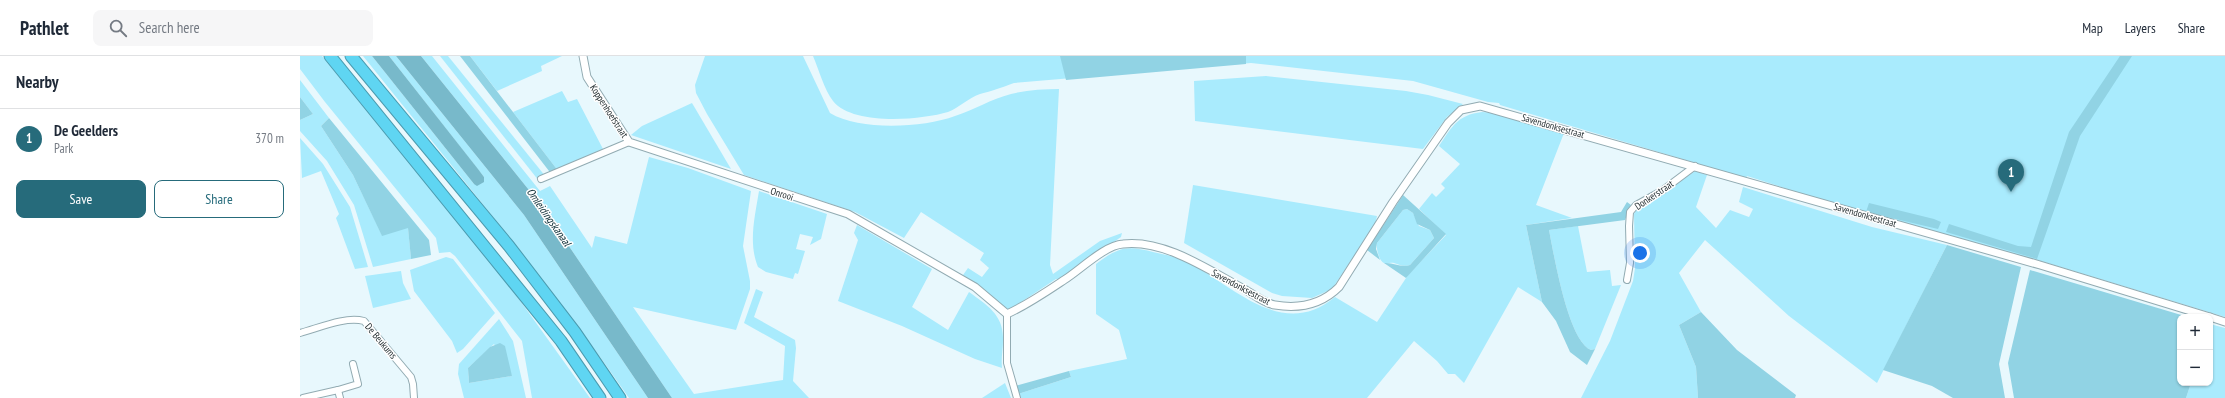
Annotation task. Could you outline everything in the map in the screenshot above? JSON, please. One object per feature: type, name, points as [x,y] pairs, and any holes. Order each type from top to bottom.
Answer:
[{"type":"highway","points":[[330,56],[556,335],[600,398]]},
{"type":"highway","points":[[351,56],[509,246],[575,332],[620,398]]},
{"type":"street","name":"Koppenhoefstraat","points":[[583,56],[587,77],[629,142]]},
{"type":"street","name":"Savendonksestraat","points":[[1007,314],[1064,280],[1110,248],[1122,244],[1161,249],[1187,258],[1274,305],[1304,306],[1320,301],[1330,296],[1339,287],[1392,202],[1448,123],[1461,110],[1472,106],[1488,107],[1695,166],[2040,265],[2200,314]]},
{"type":"street","points":[[541,178],[629,142]]},
{"type":"street","name":"Onrooi","points":[[629,142],[848,214],[975,287],[1007,314]]},
{"type":"street","name":"Donkerstraat","points":[[1628,280],[1630,263],[1629,220],[1633,208],[1663,190],[1695,166]]},
{"type":"street","points":[[1007,314],[1007,363],[1016,398]]},
{"type":"street","name":"Savendonksestraat","points":[[2213,318],[2225,322]]},
{"type":"street","name":"De Beukums","points":[[300,333],[347,321],[358,319],[364,321],[411,377],[414,398]]},
{"type":"street","points":[[303,398],[358,384],[352,364]]},
{"type":"street","points":[[338,390],[340,398]]},
{"type":"shaded area","points":[[300,56],[322,56],[511,288],[590,398],[532,398],[522,341],[455,256],[450,252],[439,253],[436,238],[325,102],[300,69]]},
{"type":"shaded area","points":[[363,56],[372,56],[474,184],[484,177],[389,56],[396,56],[524,215],[648,398],[629,398],[566,310],[533,267]]},
{"type":"shaded area","points":[[421,56],[432,56],[540,191],[550,186],[592,248],[595,236],[627,244],[649,157],[688,168],[751,191],[743,246],[750,281],[750,289],[736,330],[633,307],[694,394],[783,380],[785,346],[744,323],[756,289],[763,292],[754,317],[795,340],[796,348],[793,381],[809,398],[672,398],[541,205]]},
{"type":"shaded area","points":[[440,56],[448,56],[546,177],[539,181]]},
{"type":"shaded area","points":[[460,56],[470,56],[559,172],[552,175]]},
{"type":"shaded area","points":[[470,56],[562,56],[541,66],[542,71],[497,91]]},
{"type":"shaded area","points":[[705,56],[803,56],[830,113],[843,119],[874,125],[891,126],[926,123],[955,116],[1011,94],[1035,90],[1059,89],[1050,265],[1053,274],[1100,241],[1122,233],[1121,237],[1061,279],[1056,279],[1009,310],[963,275],[968,268],[982,277],[989,268],[980,260],[984,253],[921,212],[904,238],[855,212],[744,175],[696,93],[695,85]]},
{"type":"shaded area","points":[[813,56],[2225,56],[2225,317],[2044,262],[1850,209],[1747,176],[1746,178],[1500,105],[1499,103],[1488,102],[1413,81],[1251,63],[1014,83],[980,94],[948,112],[905,119],[888,119],[871,118],[856,114],[843,109],[833,101],[824,85]]},
{"type":"shaded area","points":[[1060,56],[1246,56],[1246,64],[1066,80]]},
{"type":"shaded area","points":[[2120,56],[2132,56],[2080,136],[2037,259],[1946,232],[1949,224],[2018,246],[2031,247],[2069,132]]},
{"type":"shaded area","points":[[1266,76],[1406,91],[1463,104],[1447,117],[1423,149],[1195,121],[1194,81]]},
{"type":"shaded area","points":[[300,80],[329,118],[321,126],[353,175],[382,235],[408,227],[411,259],[373,267],[354,205],[327,161],[300,131],[300,120],[313,114],[300,97]]},
{"type":"shaded area","points":[[562,91],[568,102],[577,99],[603,149],[559,172],[513,112]]},
{"type":"shaded area","points":[[300,97],[313,114],[300,120]]},
{"type":"shaded area","points":[[692,103],[731,169],[631,135],[642,126]]},
{"type":"shaded area","points":[[1482,112],[1495,113],[1564,133],[1536,205],[1572,218],[1526,225],[1542,302],[1518,287],[1464,383],[1455,374],[1448,374],[1437,361],[1414,341],[1367,398],[1020,398],[1018,394],[1071,377],[1069,371],[1127,359],[1119,330],[1096,314],[1096,264],[1121,249],[1139,249],[1168,255],[1182,260],[1260,306],[1278,312],[1297,313],[1316,309],[1335,297],[1377,322],[1408,275],[1446,235],[1419,209],[1432,193],[1436,197],[1445,188],[1441,184],[1460,164],[1439,146],[1456,123],[1461,119]]},
{"type":"shaded area","points":[[329,118],[429,240],[431,255],[411,259],[408,228],[382,236],[353,175],[321,126]]},
{"type":"shaded area","points":[[300,138],[323,164],[350,207],[368,267],[355,269],[336,218],[339,214],[321,171],[302,178]]},
{"type":"shaded area","points":[[1695,171],[1707,175],[1696,207],[1716,228],[1730,210],[1749,217],[1753,209],[1739,202],[1743,187],[1872,227],[1947,245],[1877,383],[1789,316],[1705,240],[1679,273],[1701,312],[1679,325],[1696,367],[1698,398],[1581,398],[1610,341],[1633,281],[1635,268],[1634,214],[1638,207],[1671,188]]},
{"type":"shaded area","points":[[1193,185],[1377,216],[1375,225],[1332,289],[1312,298],[1282,296],[1272,293],[1184,243]]},
{"type":"shaded area","points":[[759,191],[827,214],[821,239],[810,245],[813,237],[800,234],[796,249],[805,251],[798,274],[795,273],[793,279],[766,272],[758,267],[753,249],[753,229]]},
{"type":"shaded area","points":[[1403,195],[1446,234],[1406,278],[1384,263],[1403,266],[1410,265],[1434,238],[1430,230],[1417,224],[1413,213],[1407,209],[1403,210],[1377,243],[1376,249],[1380,260],[1367,250]]},
{"type":"shaded area","points":[[1627,202],[1631,205],[1625,220],[1549,230],[1558,277],[1575,331],[1583,343],[1591,350],[1595,349],[1587,365],[1570,352],[1556,321],[1542,302],[1526,225],[1621,212]]},
{"type":"shaded area","points":[[1869,203],[1941,222],[1938,229],[1866,212]]},
{"type":"shaded area","points":[[1407,209],[1413,213],[1419,226],[1430,230],[1434,238],[1410,265],[1404,266],[1393,263],[1384,263],[1378,254],[1377,243],[1403,210]]},
{"type":"shaded area","points":[[857,225],[932,269],[912,307],[948,330],[969,292],[988,306],[997,317],[1003,331],[1002,368],[975,359],[902,326],[838,301],[858,240],[854,233]]},
{"type":"shaded area","points":[[1578,226],[1587,272],[1610,270],[1612,286],[1621,285],[1595,349],[1591,350],[1583,343],[1575,331],[1569,315],[1558,277],[1549,230]]},
{"type":"shaded area","points":[[1947,245],[2021,267],[1999,364],[2005,398],[1953,398],[1932,386],[1883,370]]},
{"type":"shaded area","points":[[446,257],[453,259],[495,313],[463,349],[457,353],[452,341],[414,291],[410,270]]},
{"type":"shaded area","points":[[2030,270],[2178,314],[2177,386],[2190,386],[2186,398],[2014,398],[2008,363]]},
{"type":"shaded area","points":[[401,271],[403,283],[411,299],[373,308],[365,276]]},
{"type":"shaded area","points":[[1701,312],[1737,350],[1796,395],[1795,398],[1698,398],[1696,367],[1679,325]]},
{"type":"shaded area","points":[[499,319],[513,341],[526,398],[464,398],[458,374],[459,364]],"holes":[[[494,344],[512,376],[469,383],[468,368]]]},
{"type":"shaded area","points":[[2213,325],[2225,328],[2225,398],[2186,398],[2190,386],[2213,386]]},
{"type":"shaded area","points":[[500,343],[505,346],[512,376],[469,383],[468,368],[490,347]]},
{"type":"shaded area","points":[[1069,371],[1071,377],[1018,394],[1015,386]]},
{"type":"shaded area","points":[[1005,383],[1011,398],[982,398]]},
{"type":"water","points":[[372,56],[389,56],[478,169],[484,177],[484,182],[477,186],[474,184]]},
{"type":"water","name":"Omleidingskanaal","points":[[396,56],[421,56],[541,205],[672,398],[648,398],[524,215]]},
{"type":"place","name":"De Geelders","points":[[2011,192]]}]
